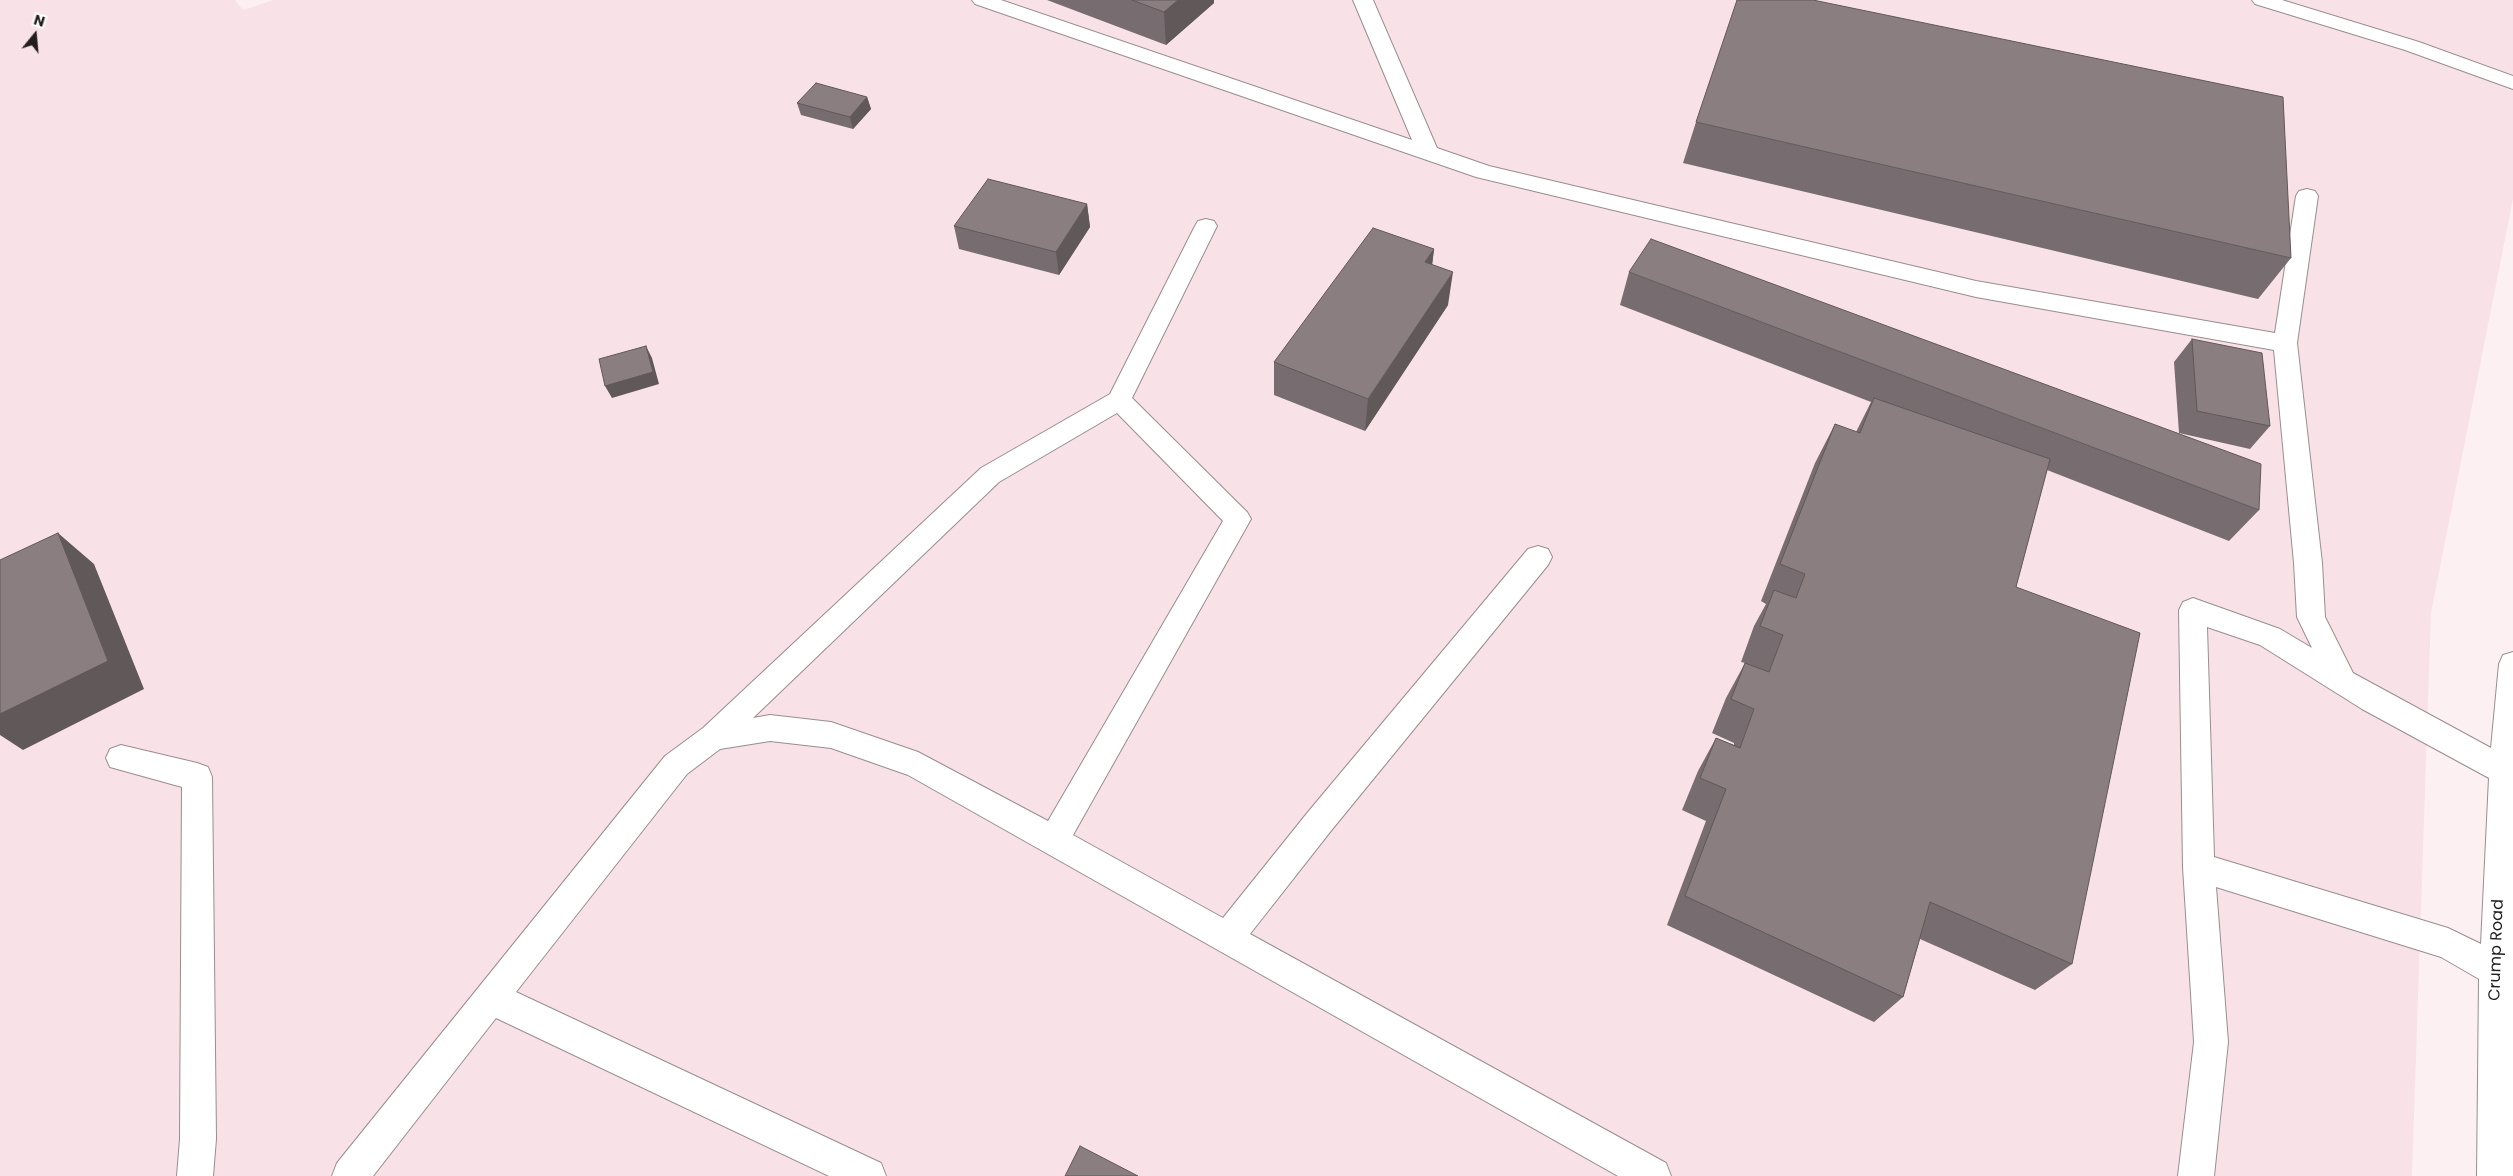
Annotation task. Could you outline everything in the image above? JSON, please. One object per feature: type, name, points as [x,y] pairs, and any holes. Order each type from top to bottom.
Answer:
[{"type":"street","points":[[982,0],[1484,172],[1976,289],[2285,343]]},
{"type":"street","points":[[1363,0],[1428,153]]},
{"type":"street","points":[[2262,0],[2412,46],[2513,83]]},
{"type":"street","points":[[2306,196],[2285,343],[2308,563],[2311,618],[2343,682]]},
{"type":"street","points":[[350,1176],[676,765],[713,737],[990,476],[1119,400],[1206,226]]},
{"type":"street","points":[[1054,840],[1238,519],[1119,400]]},
{"type":"street","points":[[1227,938],[1318,822],[1538,557]]},
{"type":"street","points":[[2196,1176],[2211,1042],[2199,867],[2193,610],[2270,637],[2343,682],[2505,771]]},
{"type":"street","name":"Crump Road","points":[[2495,1176],[2496,970],[2505,771],[2513,664]]},
{"type":"street","points":[[713,737],[770,728],[831,735],[918,765],[1653,1176]]},
{"type":"street","points":[[121,758],[198,777],[198,1139],[194,1176]]},
{"type":"street","points":[[2199,867],[2448,944],[2496,970]]},
{"type":"street","points":[[491,999],[522,1011],[868,1176]]},
{"type":"shaded area","points":[[0,0],[235,0],[243,10],[273,0],[2513,0],[2513,199],[2431,613],[2412,1176],[0,1176]]},
{"type":"building","points":[[1132,0],[1178,0],[1164,12]]},
{"type":"building","points":[[1737,0],[1813,0],[2283,97],[2291,258],[1696,122]]},
{"type":"building","points":[[816,83],[867,97],[850,117],[797,103]]},
{"type":"building","points":[[988,179],[1087,204],[1056,252],[954,226]]},
{"type":"building","points":[[1373,228],[1434,249],[1425,262],[1453,272],[1368,399],[1274,362]]},
{"type":"building","points":[[1651,239],[2261,464],[2259,510],[1629,272]]},
{"type":"building","points":[[2192,339],[2262,353],[2270,426],[2197,411]]},
{"type":"building","points":[[646,346],[653,372],[605,386],[599,359]]},
{"type":"building","points":[[1874,398],[2050,459],[2016,587],[2140,633],[2072,964],[1930,902],[1903,997],[1685,896],[1726,789],[1700,778],[1716,738],[1740,748],[1754,709],[1731,699],[1745,663],[1769,672],[1783,635],[1760,626],[1774,590],[1796,598],[1805,574],[1780,564],[1835,424],[1860,433]]},
{"type":"building","points":[[58,533],[108,661],[0,714],[0,560]]},
{"type":"building","points":[[1080,1146],[1138,1176],[1065,1176]]}]
